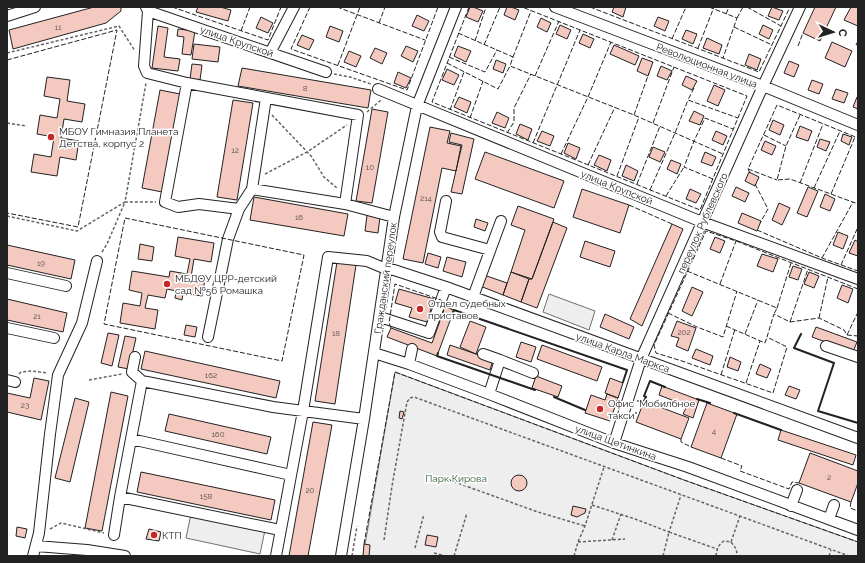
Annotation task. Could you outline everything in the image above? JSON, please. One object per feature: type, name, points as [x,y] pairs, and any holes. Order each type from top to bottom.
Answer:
[{"type":"street","points":[[7,16],[35,7]]},
{"type":"street","points":[[270,53],[294,7]]},
{"type":"street","name":"Гражданский переулок","points":[[341,556],[380,316],[389,242],[417,106],[456,7]]},
{"type":"street","name":"Революционная улица","points":[[555,7],[763,86],[858,125]]},
{"type":"street","name":"переулок Рублевского","points":[[614,442],[641,359],[800,7]]},
{"type":"street","points":[[147,9],[144,66],[147,73],[265,102],[358,115],[345,200]]},
{"type":"street","name":"улица Крупской","points":[[147,9],[326,72]]},
{"type":"street","points":[[187,83],[165,202],[178,207],[199,204],[239,209]]},
{"type":"street","name":"улица Крупской","points":[[378,89],[702,222],[858,279]]},
{"type":"street","points":[[208,337],[228,239],[239,209],[252,189],[265,102]]},
{"type":"street","points":[[252,189],[345,200],[394,217]]},
{"type":"street","points":[[446,201],[440,232],[442,237],[490,250]]},
{"type":"street","points":[[473,298],[501,220]]},
{"type":"street","name":"улица Карла Маркса","points":[[303,411],[328,257],[367,261],[386,269],[394,270],[858,438]]},
{"type":"street","points":[[33,556],[39,533],[58,375],[82,323],[97,261]]},
{"type":"street","points":[[7,273],[66,286]]},
{"type":"street","points":[[380,316],[429,333],[446,288]]},
{"type":"street","points":[[7,328],[54,338]]},
{"type":"street","points":[[826,346],[858,357]]},
{"type":"street","points":[[409,364],[412,349]]},
{"type":"street","name":"улица Щетинкина","points":[[374,353],[409,364],[614,442],[688,467],[858,530]]},
{"type":"street","points":[[483,354],[533,373]]},
{"type":"street","points":[[135,357],[132,372],[142,381],[273,407],[364,419]]},
{"type":"street","points":[[489,394],[500,360]]},
{"type":"street","points":[[114,535],[142,381]]},
{"type":"street","points":[[276,556],[303,411]]},
{"type":"street","points":[[131,439],[291,475]]},
{"type":"street","points":[[791,506],[797,490]]},
{"type":"street","points":[[120,496],[280,530]]},
{"type":"street","points":[[829,519],[834,505]]},
{"type":"street","points":[[36,546],[87,550],[125,556]]},
{"type":"path","points":[[7,53],[120,26],[136,53]]},
{"type":"path","points":[[326,72],[369,83],[378,89]]},
{"type":"path","points":[[97,261],[108,244],[125,202],[147,73]]},
{"type":"path","points":[[252,189],[266,172],[307,152],[369,110],[388,93]]},
{"type":"path","points":[[265,102],[307,152],[324,177],[345,200]]},
{"type":"path","points":[[7,123],[27,126]]},
{"type":"path","points":[[7,216],[77,230],[125,202],[165,202]]},
{"type":"path","points":[[11,381],[21,372],[31,371],[58,375]]},
{"type":"path","points":[[89,380],[132,372]]},
{"type":"path","points":[[384,540],[405,409],[407,402],[410,398],[414,397],[848,556]]},
{"type":"path","points":[[574,556],[604,467]]},
{"type":"path","points":[[449,480],[538,512],[585,526]]},
{"type":"path","points":[[663,556],[681,494]]},
{"type":"path","points":[[592,505],[717,549]]},
{"type":"path","points":[[454,556],[468,513]]},
{"type":"path","points":[[415,548],[424,514]]},
{"type":"path","points":[[612,540],[621,514]]},
{"type":"path","points":[[731,542],[740,516]]},
{"type":"path","points":[[39,533],[61,523],[114,535]]},
{"type":"path","points":[[578,542],[625,539]]},
{"type":"path","points":[[716,556],[720,543],[724,541],[731,542],[735,546],[737,556]]},
{"type":"path","points":[[829,556],[831,550]]},
{"type":"path","points":[[434,553],[446,556]]},
{"type":"green space","points":[[549,294],[595,311],[589,330],[543,312]]},
{"type":"green space","name":"Парк Кирова","points":[[395,372],[684,480],[858,542],[858,556],[363,556]]},
{"type":"green space","points":[[191,514],[265,530],[260,554],[186,538]]},
{"type":"building","points":[[94,7],[121,7],[121,11],[106,23],[13,49],[9,30]]},
{"type":"building","points":[[198,7],[220,7],[231,10],[228,21],[196,12]]},
{"type":"building","points":[[470,7],[483,11],[478,22],[466,17]]},
{"type":"building","points":[[507,7],[519,10],[515,20],[504,15]]},
{"type":"building","points":[[614,7],[626,7],[623,17],[612,12]]},
{"type":"building","points":[[772,7],[783,11],[779,20],[768,16]]},
{"type":"building","points":[[815,7],[836,7],[820,41],[803,33]]},
{"type":"building","points":[[851,7],[858,7],[858,26],[844,20]]},
{"type":"building","points":[[417,15],[429,21],[424,31],[412,26]]},
{"type":"building","points":[[261,17],[273,23],[268,33],[256,28]]},
{"type":"building","points":[[658,17],[669,21],[665,31],[654,26]]},
{"type":"building","points":[[541,18],[551,23],[547,32],[537,27]]},
{"type":"building","points":[[560,25],[571,30],[567,39],[556,34]]},
{"type":"building","points":[[763,25],[773,30],[769,39],[759,34]]},
{"type":"building","points":[[158,26],[168,28],[164,57],[180,59],[178,71],[152,68]]},
{"type":"building","points":[[330,26],[343,31],[339,42],[326,37]]},
{"type":"building","points":[[178,29],[195,31],[191,55],[182,54],[184,37],[177,36]]},
{"type":"building","points":[[686,30],[697,34],[693,44],[682,39]]},
{"type":"building","points":[[583,34],[594,39],[590,48],[579,43]]},
{"type":"building","points":[[302,35],[314,40],[309,50],[297,45]]},
{"type":"building","points":[[707,38],[722,45],[719,54],[703,48]]},
{"type":"building","points":[[832,42],[852,51],[845,67],[825,58]]},
{"type":"building","points":[[194,44],[220,47],[218,62],[192,59]]},
{"type":"building","points":[[614,45],[639,56],[635,65],[610,54]]},
{"type":"building","points":[[406,46],[418,51],[413,62],[401,56]]},
{"type":"building","points":[[458,46],[471,51],[466,62],[454,56]]},
{"type":"building","points":[[375,48],[387,53],[382,64],[370,58]]},
{"type":"building","points":[[349,51],[361,56],[356,67],[344,62]]},
{"type":"building","points":[[749,54],[761,59],[757,70],[745,65]]},
{"type":"building","points":[[642,58],[653,62],[648,76],[637,71]]},
{"type":"building","points":[[496,60],[506,64],[503,73],[493,69]]},
{"type":"building","points":[[789,61],[799,65],[794,77],[784,73]]},
{"type":"building","points":[[192,64],[202,65],[200,80],[190,79]]},
{"type":"building","points":[[661,66],[672,71],[667,80],[657,76]]},
{"type":"building","points":[[242,68],[371,90],[368,108],[238,86]]},
{"type":"building","points":[[447,69],[459,75],[454,85],[442,80]]},
{"type":"building","points":[[398,72],[411,78],[406,88],[394,83]]},
{"type":"building","points":[[686,76],[697,81],[692,90],[682,85]]},
{"type":"building","points":[[47,77],[70,80],[67,101],[85,104],[82,122],[64,119],[61,138],[79,141],[76,160],[60,157],[57,176],[31,172],[34,154],[51,157],[54,137],[37,134],[40,115],[57,118],[60,99],[44,96]]},
{"type":"building","points":[[812,80],[823,84],[819,94],[808,90]]},
{"type":"building","points":[[714,85],[725,90],[718,106],[707,101]]},
{"type":"building","points":[[836,89],[848,93],[844,103],[832,99]]},
{"type":"building","points":[[160,90],[180,94],[162,192],[142,188]]},
{"type":"building","points":[[459,97],[471,102],[467,113],[454,107]]},
{"type":"building","points":[[858,97],[858,109],[853,107]]},
{"type":"building","points":[[233,100],[253,103],[237,200],[217,197]]},
{"type":"building","points":[[372,109],[388,112],[372,203],[356,201]]},
{"type":"building","points":[[694,111],[704,116],[700,125],[689,121]]},
{"type":"building","points":[[497,112],[509,118],[505,128],[492,123]]},
{"type":"building","points":[[773,120],[784,125],[780,135],[769,130]]},
{"type":"building","points":[[520,124],[532,129],[528,140],[516,134]]},
{"type":"building","points":[[800,126],[812,131],[808,141],[796,137]]},
{"type":"building","points":[[430,127],[450,131],[447,143],[461,146],[456,171],[442,168],[423,263],[403,259]]},
{"type":"building","points":[[542,131],[554,136],[550,146],[537,141]]},
{"type":"building","points":[[716,131],[727,136],[723,145],[712,140]]},
{"type":"building","points":[[451,133],[474,139],[462,194],[451,192],[462,145],[449,142]]},
{"type":"building","points":[[843,134],[852,137],[849,145],[841,141]]},
{"type":"building","points":[[820,139],[830,142],[826,151],[817,147]]},
{"type":"building","points":[[765,141],[776,146],[772,155],[761,150]]},
{"type":"building","points":[[568,143],[580,148],[576,159],[564,153]]},
{"type":"building","points":[[653,147],[665,152],[660,162],[649,157]]},
{"type":"building","points":[[485,152],[564,181],[554,208],[475,179]]},
{"type":"building","points":[[705,152],[716,157],[712,166],[701,162]]},
{"type":"building","points":[[599,155],[611,160],[607,171],[594,165]]},
{"type":"building","points":[[671,160],[681,164],[677,174],[667,169]]},
{"type":"building","points":[[626,165],[638,171],[634,181],[622,176]]},
{"type":"building","points":[[749,172],[759,177],[755,186],[745,181]]},
{"type":"building","points":[[736,187],[749,193],[745,202],[732,196]]},
{"type":"building","points":[[808,187],[818,191],[807,217],[797,213]]},
{"type":"building","points":[[582,189],[629,205],[620,233],[573,217]]},
{"type":"building","points":[[690,189],[701,194],[696,203],[686,199]]},
{"type":"building","points":[[825,194],[835,199],[830,211],[820,207]]},
{"type":"building","points":[[254,197],[348,214],[344,236],[250,220]]},
{"type":"building","points":[[779,203],[790,208],[782,225],[772,220]]},
{"type":"building","points":[[518,206],[554,219],[532,279],[511,272],[525,230],[511,225]]},
{"type":"building","points":[[742,213],[761,221],[757,231],[738,223]]},
{"type":"building","points":[[367,215],[380,217],[378,233],[365,231]]},
{"type":"building","points":[[476,219],[488,223],[485,231],[474,227]]},
{"type":"building","points":[[553,222],[567,228],[537,308],[521,302],[529,279],[532,279]]},
{"type":"building","points":[[672,224],[683,229],[642,326],[630,319]]},
{"type":"building","points":[[838,232],[848,236],[843,249],[833,245]]},
{"type":"building","name":"МБДОУ ЦРР-детский сад №56 Ромашка","points":[[178,237],[214,243],[211,262],[194,259],[191,277],[205,279],[202,296],[183,293],[182,300],[175,298],[176,291],[167,289],[165,298],[148,295],[145,308],[158,310],[155,329],[120,323],[123,303],[140,306],[142,293],[129,290],[132,271],[169,277],[170,271],[187,274],[190,259],[175,256]]},
{"type":"building","points":[[715,237],[725,241],[720,253],[710,249]]},
{"type":"building","points":[[855,240],[858,242],[858,256],[849,253]]},
{"type":"building","points":[[585,241],[615,251],[610,267],[580,257]]},
{"type":"building","points":[[140,244],[154,247],[152,261],[138,259]]},
{"type":"building","points":[[7,245],[75,260],[71,279],[7,265]]},
{"type":"building","points":[[428,253],[441,257],[438,268],[425,264]]},
{"type":"building","points":[[762,254],[778,259],[773,272],[757,266]]},
{"type":"building","points":[[447,257],[466,262],[462,277],[443,271]]},
{"type":"building","points":[[337,262],[356,265],[335,404],[315,401]]},
{"type":"building","points":[[793,266],[802,269],[798,280],[789,277]]},
{"type":"building","points":[[511,272],[529,279],[521,302],[503,295]]},
{"type":"building","points":[[809,272],[819,276],[814,288],[804,284]]},
{"type":"building","points":[[484,275],[507,283],[503,295],[480,286]]},
{"type":"building","points":[[842,285],[853,289],[848,303],[837,298]]},
{"type":"building","points":[[692,287],[703,292],[692,316],[682,311]]},
{"type":"building","points":[[399,289],[434,299],[427,322],[409,317],[412,308],[395,303]]},
{"type":"building","points":[[7,299],[67,313],[63,332],[7,320]]},
{"type":"building","points":[[445,307],[454,310],[437,356],[387,337],[391,328],[432,343]]},
{"type":"building","points":[[605,314],[634,327],[629,339],[600,327]]},
{"type":"building","points":[[470,321],[486,327],[476,354],[460,347]]},
{"type":"building","points":[[677,321],[696,328],[688,351],[676,346],[679,338],[671,336]]},
{"type":"building","points":[[186,325],[197,327],[195,337],[184,335]]},
{"type":"building","points":[[816,327],[857,342],[853,352],[812,337]]},
{"type":"building","points":[[108,333],[119,335],[112,366],[101,363]]},
{"type":"building","points":[[125,336],[136,338],[129,369],[118,367]]},
{"type":"building","points":[[521,342],[536,347],[531,362],[516,357]]},
{"type":"building","points":[[450,345],[493,360],[490,370],[447,355]]},
{"type":"building","points":[[542,345],[602,367],[597,381],[537,359]]},
{"type":"building","points":[[696,349],[713,356],[710,365],[692,358]]},
{"type":"building","points":[[145,351],[280,381],[276,398],[141,369]]},
{"type":"building","points":[[730,357],[741,362],[738,371],[727,367]]},
{"type":"building","points":[[760,364],[771,369],[767,378],[756,374]]},
{"type":"building","points":[[536,376],[562,386],[558,397],[532,388]]},
{"type":"building","points":[[34,378],[49,381],[41,420],[7,412],[7,393],[30,398]]},
{"type":"building","points":[[610,378],[623,383],[618,398],[605,393]]},
{"type":"building","points":[[662,386],[699,400],[693,418],[683,414],[687,406],[659,395]]},
{"type":"building","points":[[789,386],[800,390],[796,399],[785,395]]},
{"type":"building","points":[[111,392],[128,396],[102,531],[85,528]]},
{"type":"building","name":"Офис \"Мобилбное такси\"","points":[[607,394],[618,398],[610,421],[585,413],[591,395],[605,400]]},
{"type":"building","points":[[75,398],[89,402],[70,482],[55,478]]},
{"type":"building","points":[[644,401],[689,418],[681,439],[636,422]]},
{"type":"building","points":[[707,403],[737,414],[721,458],[691,447]]},
{"type":"building","points":[[400,411],[404,412],[402,419],[399,418]]},
{"type":"building","points":[[169,414],[271,437],[267,454],[165,431]]},
{"type":"building","points":[[313,422],[332,425],[308,556],[289,556]]},
{"type":"building","points":[[781,430],[856,455],[853,465],[778,440]]},
{"type":"building","points":[[810,453],[858,471],[858,483],[851,502],[799,483]]},
{"type":"building","points":[[141,472],[275,500],[271,520],[137,492]]},
{"type":"building","points":[[516,475],[522,475],[527,480],[525,489],[522,491],[516,491],[511,486],[511,480]]},
{"type":"building","points":[[573,506],[586,509],[585,513],[577,517],[571,515]]},
{"type":"building","points":[[17,527],[27,529],[25,538],[16,536]]},
{"type":"building","name":"КТП","points":[[149,529],[161,532],[159,541],[146,539]]},
{"type":"building","points":[[427,535],[438,537],[436,547],[425,545]]},
{"type":"building","points":[[364,544],[370,545],[369,556],[363,556]]},
{"type":"fence","points":[[172,7],[268,40],[281,7]]},
{"type":"fence","points":[[241,31],[250,7]]},
{"type":"fence","points":[[310,7],[291,49],[407,90],[438,7]]},
{"type":"fence","points":[[337,7],[425,40]]},
{"type":"fence","points":[[338,65],[360,7]]},
{"type":"fence","points":[[379,23],[385,7]]},
{"type":"fence","points":[[469,7],[432,102],[700,210],[747,96],[522,7]]},
{"type":"fence","points":[[475,41],[486,7]]},
{"type":"fence","points":[[484,45],[500,7]]},
{"type":"fence","points":[[590,7],[759,72],[790,7]]},
{"type":"fence","points":[[672,39],[686,7]]},
{"type":"fence","points":[[709,7],[737,18],[723,58]]},
{"type":"fence","points":[[698,48],[714,7]]},
{"type":"fence","points":[[726,14],[729,7]]},
{"type":"fence","points":[[737,18],[743,7]]},
{"type":"fence","points":[[747,7],[781,26]]},
{"type":"fence","points":[[513,57],[531,11]]},
{"type":"fence","points":[[535,76],[559,21]]},
{"type":"fence","points":[[734,27],[772,45]]},
{"type":"fence","points":[[7,60],[117,30],[78,227],[7,213]]},
{"type":"fence","points":[[533,143],[580,30]]},
{"type":"fence","points":[[458,33],[513,57],[510,66]]},
{"type":"fence","points":[[798,46],[803,33]]},
{"type":"fence","points":[[858,41],[856,45],[858,46]]},
{"type":"fence","points":[[561,154],[588,97],[611,42]]},
{"type":"fence","points":[[449,57],[485,72],[497,50]]},
{"type":"fence","points":[[447,63],[498,89],[510,66],[634,115],[723,154]]},
{"type":"fence","points":[[653,123],[674,67]]},
{"type":"fence","points":[[450,110],[464,72]]},
{"type":"fence","points":[[634,115],[649,73]]},
{"type":"fence","points":[[507,133],[514,122],[514,108],[531,74]]},
{"type":"fence","points":[[470,118],[483,81]]},
{"type":"fence","points":[[694,88],[688,100],[738,118]]},
{"type":"fence","points":[[650,190],[688,100]]},
{"type":"fence","points":[[750,173],[748,169],[777,105],[858,138]]},
{"type":"fence","points":[[588,165],[615,107]]},
{"type":"fence","points":[[800,115],[786,146],[777,180],[790,179],[858,204]]},
{"type":"fence","points":[[617,176],[639,117]]},
{"type":"fence","points":[[713,179],[684,167],[694,141],[705,118],[733,129]]},
{"type":"fence","points":[[800,183],[823,124]]},
{"type":"fence","points":[[637,184],[660,126]]},
{"type":"fence","points":[[814,188],[840,131]]},
{"type":"fence","points":[[764,135],[786,146]]},
{"type":"fence","points":[[831,194],[855,137]]},
{"type":"fence","points":[[666,196],[684,167]]},
{"type":"fence","points":[[748,169],[777,180]]},
{"type":"fence","points":[[755,184],[768,209],[760,223]]},
{"type":"fence","points":[[822,258],[853,202]]},
{"type":"fence","points":[[629,205],[672,224]]},
{"type":"fence","points":[[125,218],[304,255],[282,361],[104,324],[125,218]]},
{"type":"fence","points":[[841,265],[858,227]]},
{"type":"fence","points":[[757,230],[822,258],[858,271]]},
{"type":"fence","points":[[858,289],[736,241],[706,231],[654,345],[656,353],[773,393],[787,347],[767,337],[774,314],[790,322],[819,318],[844,330],[847,335],[858,336]]},
{"type":"fence","points":[[720,284],[736,241]]},
{"type":"fence","points":[[777,308],[791,263]]},
{"type":"fence","points":[[790,322],[808,269]]},
{"type":"fence","points":[[687,271],[777,308],[774,314]]},
{"type":"fence","points":[[819,318],[828,277]]},
{"type":"fence","points":[[391,328],[389,323],[395,284],[441,300],[452,309]]},
{"type":"fence","points":[[668,313],[697,327],[723,337],[737,291]]},
{"type":"fence","points":[[745,334],[758,300]]},
{"type":"fence","points":[[847,335],[858,312]]},
{"type":"fence","points":[[726,326],[765,343],[767,337]]},
{"type":"fence","points":[[721,375],[735,329]]},
{"type":"fence","points":[[746,383],[760,341]]},
{"type":"fence","points":[[364,544],[395,372],[684,480],[858,542]]},
{"type":"fence","points":[[681,439],[681,442],[691,447]]},
{"type":"fence","points":[[721,458],[742,466],[740,471],[789,489],[792,482],[799,483]]},
{"type":"fence","points":[[851,502],[850,508],[858,511]]},
{"type":"wall","points":[[453,312],[454,310],[627,370],[623,382]]},
{"type":"wall","points":[[801,334],[794,348],[834,363],[818,411],[858,423]]},
{"type":"wall","points":[[438,353],[437,356],[535,390]]},
{"type":"wall","points":[[644,401],[646,397],[644,396],[650,381],[665,387]]},
{"type":"wall","points":[[554,397],[585,410]]},
{"type":"wall","points":[[697,399],[710,403]]},
{"type":"wall","points":[[734,413],[781,430]]},
{"type":"place","name":"МБОУ Гимназия Планета Детства, корпус 2","points":[[51,137]]},
{"type":"place","name":"МБДОУ ЦРР-детский сад №56 Ромашка","points":[[167,284]]},
{"type":"place","name":"Отдел судебных приставов","points":[[420,309]]},
{"type":"place","name":"Офис \"Мобилбное такси\"","points":[[600,409]]},
{"type":"place","name":"КТП","points":[[154,535]]}]
